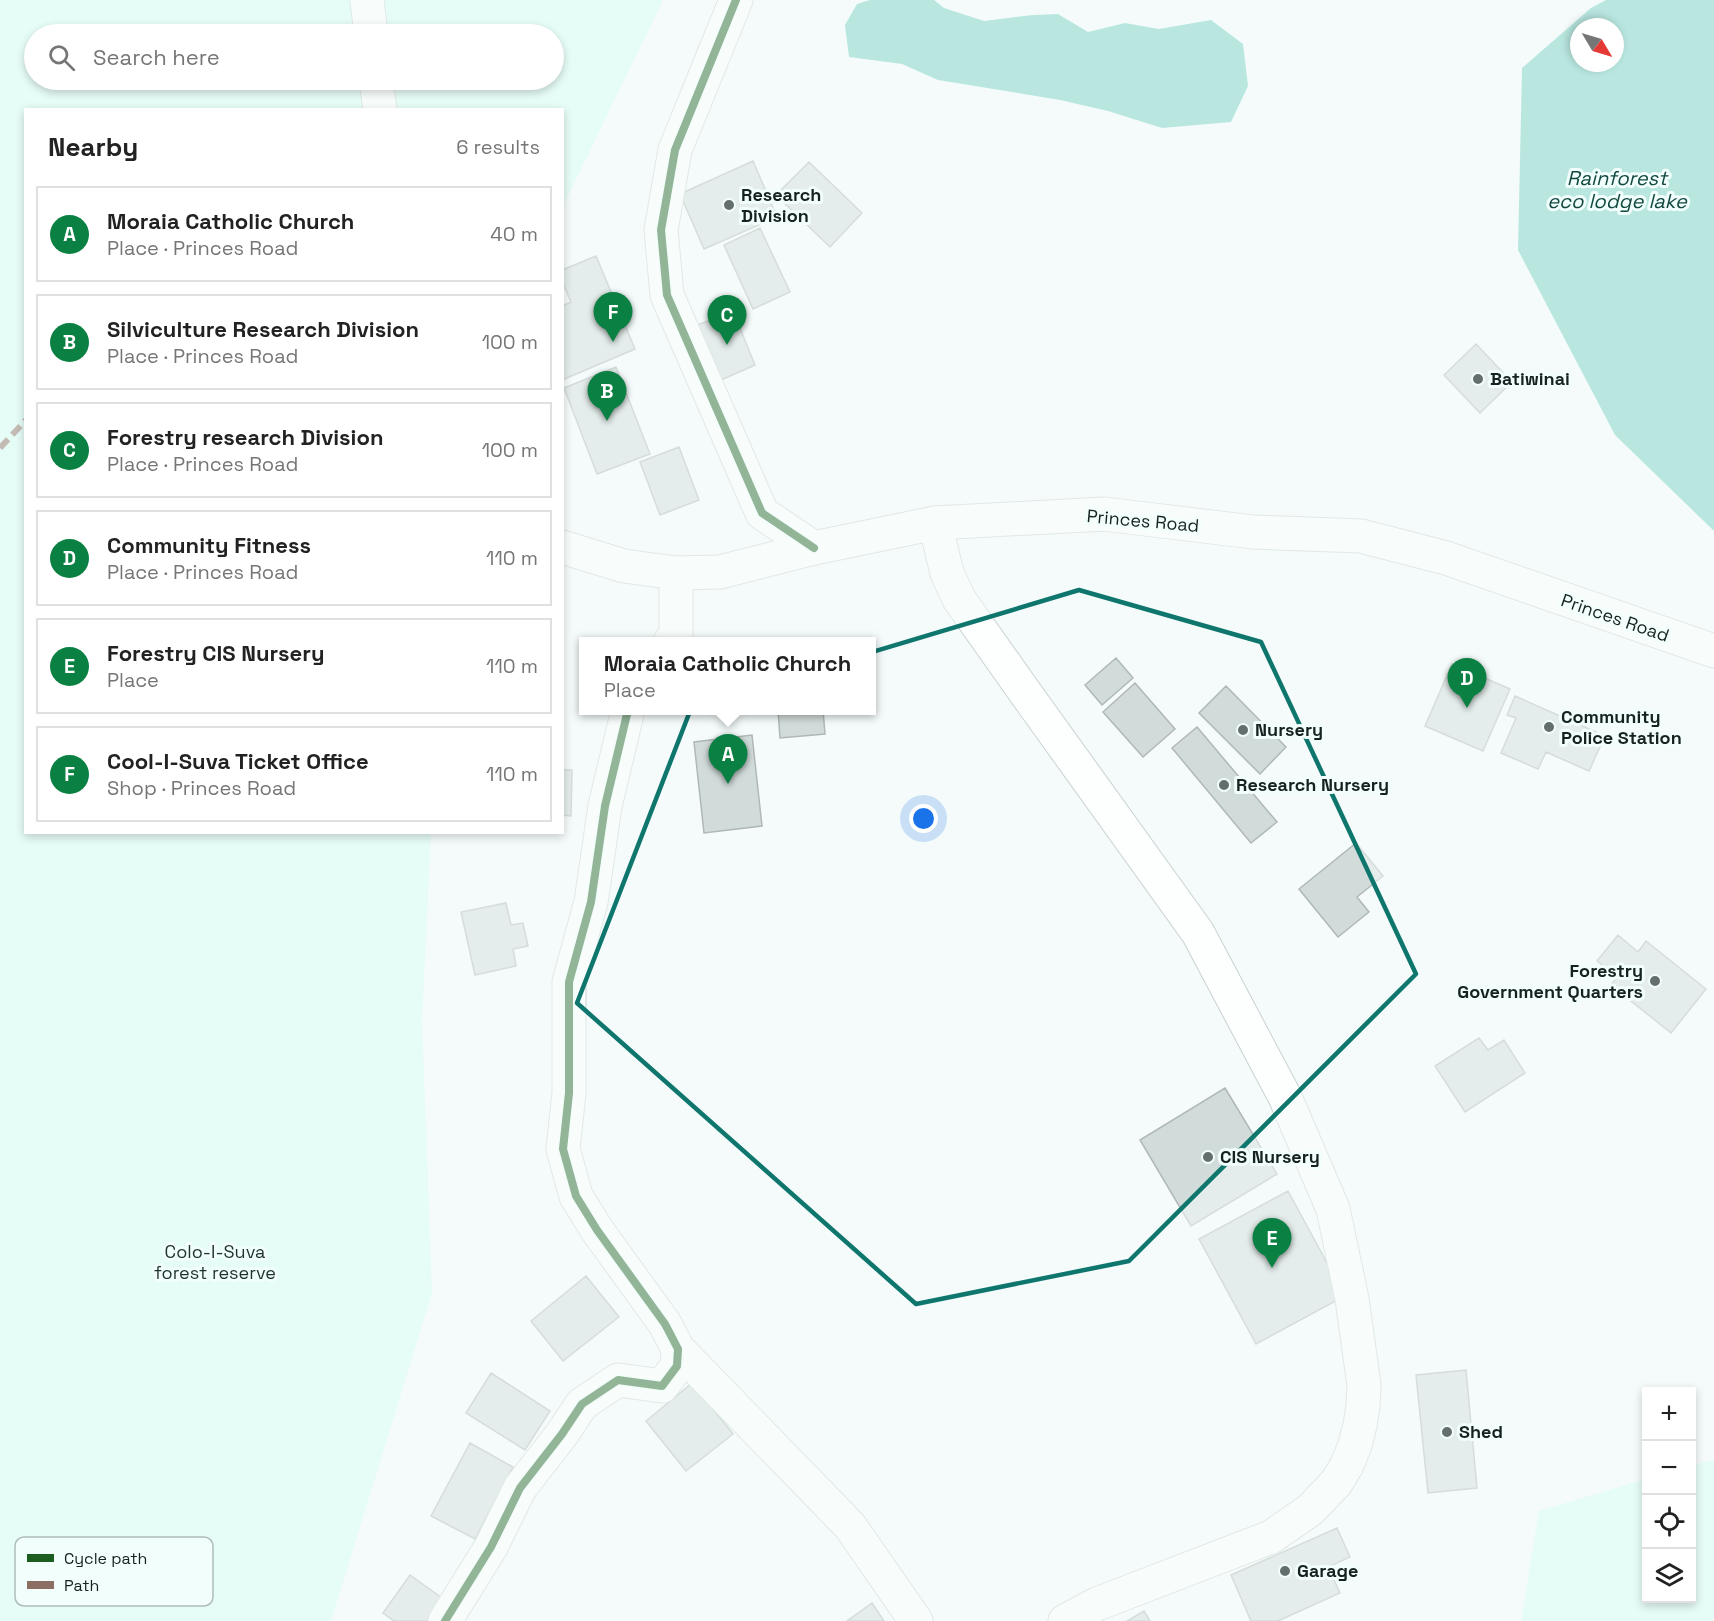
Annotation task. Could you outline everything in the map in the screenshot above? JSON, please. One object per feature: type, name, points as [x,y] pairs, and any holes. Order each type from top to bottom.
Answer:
[{"type":"street","points":[[367,0],[370,24]]},
{"type":"street","points":[[736,0],[675,150],[661,230],[667,295],[762,513],[814,548]]},
{"type":"street","points":[[377,90],[380,108]]},
{"type":"street","name":"Princes Road","points":[[564,548],[624,566],[676,573],[720,572],[814,548],[935,523],[1104,514],[1253,532],[1361,536],[1446,558],[1714,651]]},
{"type":"street","points":[[935,523],[947,573],[959,599],[1198,933],[1285,1097],[1333,1209],[1352,1299],[1364,1385],[1360,1425],[1347,1465],[1336,1484],[1301,1517],[1272,1537],[1097,1604],[1065,1621]]},
{"type":"street","points":[[674,637],[676,634],[676,573]]},
{"type":"street","points":[[627,715],[605,806],[591,902],[569,982],[568,1093],[563,1149],[576,1196],[597,1230],[664,1324],[678,1349],[850,1526],[916,1621]]},
{"type":"street","points":[[446,1621],[490,1547],[520,1488],[582,1404],[618,1380],[662,1386],[677,1366],[678,1349]]},
{"type":"highlighted area","points":[[1079,590],[1261,642],[1416,974],[1129,1261],[916,1304],[577,1003],[692,706]]},
{"type":"green space","name":"Colo-I-Suva forest reserve","points":[[0,0],[663,0],[564,204],[564,108],[24,108],[24,834],[431,834],[422,1021],[432,1293],[331,1621],[0,1621]]},
{"type":"green space","points":[[1714,1459],[1714,1621],[1521,1621],[1539,1511],[1642,1480],[1642,1603],[1696,1603],[1696,1465]]},
{"type":"water","points":[[870,0],[934,0],[944,8],[984,21],[1058,14],[1088,32],[1125,23],[1159,29],[1211,20],[1243,44],[1248,86],[1231,122],[1162,128],[1108,111],[1060,100],[938,80],[902,64],[849,57],[845,25],[857,4]]},
{"type":"water","name":"Rainforest eco lodge lake","points":[[1606,0],[1714,0],[1714,531],[1615,435],[1518,250],[1522,68],[1570,26],[1570,72],[1624,72],[1624,18],[1580,18],[1591,8]]},
{"type":"building","name":"Research Division","points":[[753,161],[777,217],[704,249],[680,194]]},
{"type":"building","points":[[809,162],[862,213],[830,247],[776,195]]},
{"type":"building","name":"Research Division","points":[[760,228],[790,292],[753,309],[724,245]]},
{"type":"building","points":[[596,256],[635,349],[564,379],[564,305],[571,302],[564,286],[564,269]]},
{"type":"building","points":[[733,311],[755,365],[721,380],[698,325]]},
{"type":"building","name":"Batiwinai","points":[[1476,344],[1512,382],[1480,413],[1444,375]]},
{"type":"building","points":[[616,367],[650,454],[597,474],[564,388]]},
{"type":"building","points":[[679,447],[699,500],[660,515],[640,462]]},
{"type":"building","points":[[1116,658],[1133,678],[1102,705],[1085,685]]},
{"type":"building","points":[[1452,664],[1510,689],[1483,751],[1425,726]]},
{"type":"building","points":[[1135,683],[1175,729],[1143,757],[1103,712]]},
{"type":"building","name":"Nursery","points":[[1226,686],[1286,747],[1260,774],[1199,713]]},
{"type":"building","name":"Community Police Station","points":[[1515,696],[1605,736],[1589,771],[1546,752],[1538,769],[1501,753],[1516,718],[1507,715]]},
{"type":"building","points":[[778,715],[823,715],[825,734],[780,738]]},
{"type":"building","name":"Research Nursery","points":[[1197,727],[1277,822],[1251,843],[1172,748]]},
{"type":"building","points":[[752,735],[762,826],[704,833],[694,742]]},
{"type":"building","points":[[564,770],[572,770],[571,816],[564,815]]},
{"type":"building","points":[[1356,843],[1383,876],[1357,897],[1369,912],[1338,937],[1299,889]]},
{"type":"building","points":[[506,903],[511,925],[523,923],[528,946],[513,949],[516,966],[475,975],[461,912]]},
{"type":"building","name":"Forestry Government Quarters","points":[[1618,935],[1638,952],[1646,941],[1706,989],[1671,1033],[1611,985],[1617,977],[1597,961]]},
{"type":"building","name":"Forestry Government Quarters","points":[[1479,1038],[1488,1050],[1504,1040],[1525,1073],[1465,1112],[1435,1066]]},
{"type":"building","name":"CIS Nursery","points":[[1225,1088],[1277,1174],[1191,1226],[1140,1140]]},
{"type":"building","points":[[1288,1191],[1345,1296],[1256,1344],[1199,1239]]},
{"type":"building","points":[[586,1276],[619,1317],[563,1361],[531,1321]]},
{"type":"building","name":"Shed","points":[[1466,1370],[1477,1488],[1428,1493],[1416,1375]]},
{"type":"building","points":[[491,1373],[550,1411],[525,1450],[466,1413]]},
{"type":"building","points":[[692,1383],[733,1434],[686,1471],[646,1421]]},
{"type":"building","points":[[470,1443],[513,1467],[475,1539],[431,1516]]},
{"type":"building","name":"Garage","points":[[1337,1528],[1350,1557],[1328,1567],[1340,1593],[1278,1621],[1251,1621],[1231,1575]]},
{"type":"building","points":[[410,1575],[449,1603],[436,1621],[394,1621],[383,1613]]},
{"type":"building","points":[[872,1603],[884,1621],[847,1621]]},
{"type":"building","points":[[1144,1611],[1150,1621],[1127,1621]]},
{"type":"marked path","points":[[0,448],[24,422]]},
{"type":"cycle path","points":[[736,0],[675,150],[661,230],[667,295],[762,513],[814,548]]},
{"type":"cycle path","points":[[445,1621],[491,1547],[520,1488],[582,1404],[618,1380],[662,1386],[677,1366],[678,1349],[665,1324],[597,1230],[576,1196],[563,1149],[569,1093],[569,982],[591,902],[605,806],[627,715]]},
{"type":"place","name":"Research Division","points":[[729,205]]},
{"type":"place","name":"Cool-I-Suva Ticket Office","points":[[613,342]]},
{"type":"place","name":"Forestry research Division","points":[[727,345]]},
{"type":"place","name":"Batiwinai","points":[[1478,379]]},
{"type":"place","name":"Silviculture Research Division","points":[[607,421]]},
{"type":"place","name":"Community Fitness","points":[[1467,708]]},
{"type":"place","name":"Community Police Station","points":[[1549,727]]},
{"type":"place","name":"Nursery","points":[[1243,730]]},
{"type":"place","name":"Moraia Catholic Church","points":[[728,784]]},
{"type":"place","name":"Research Nursery","points":[[1224,785]]},
{"type":"place","name":"Forestry Government Quarters","points":[[1655,981]]},
{"type":"place","name":"CIS Nursery","points":[[1208,1157]]},
{"type":"place","name":"Forestry CIS Nursery","points":[[1272,1268]]},
{"type":"place","name":"Shed","points":[[1447,1432]]},
{"type":"place","name":"Garage","points":[[1285,1571]]}]
